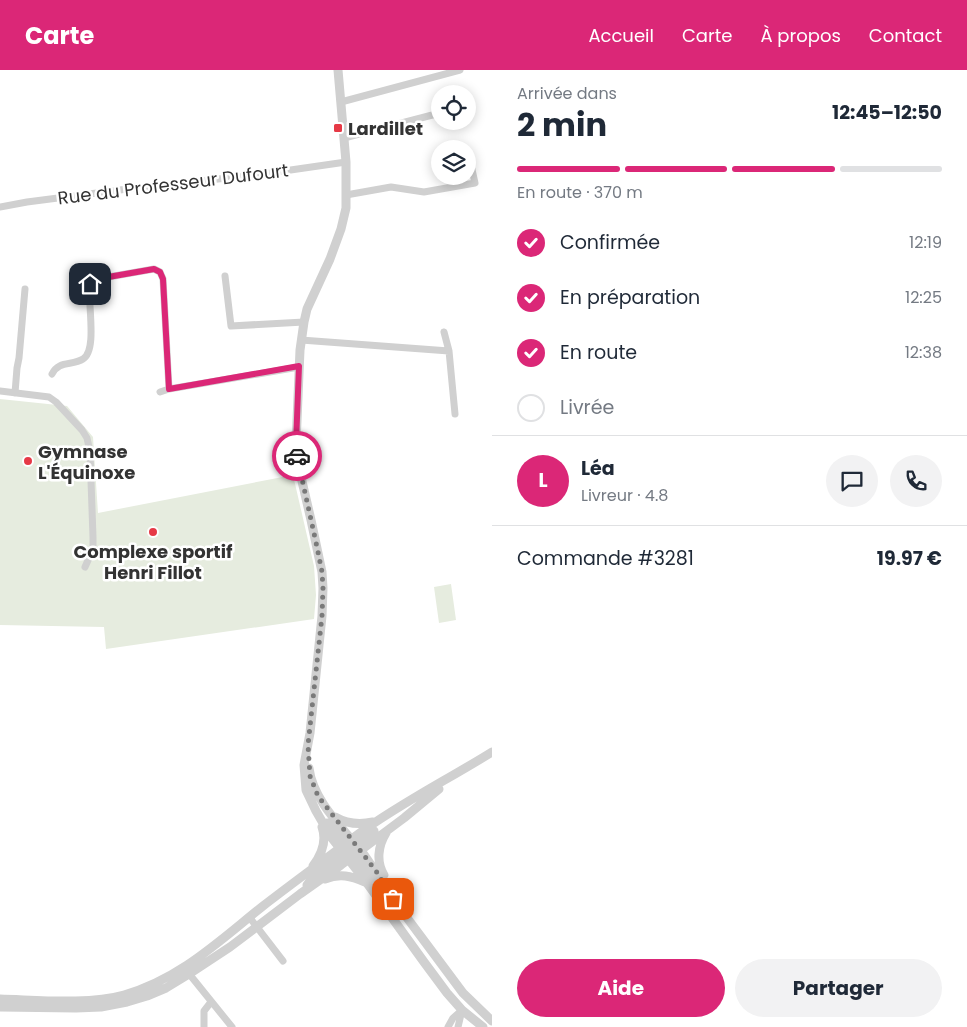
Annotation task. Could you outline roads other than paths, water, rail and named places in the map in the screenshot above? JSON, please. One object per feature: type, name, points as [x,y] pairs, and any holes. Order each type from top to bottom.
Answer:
[{"type":"street","points":[[309,872],[318,859],[324,845],[324,832],[320,819],[306,790],[304,765],[308,745],[322,616],[323,588],[319,555],[298,464],[296,444],[299,366],[304,322],[307,310],[330,259],[341,229],[346,208],[346,162],[338,70]]},
{"type":"street","points":[[341,102],[460,70]]},
{"type":"street","points":[[344,138],[431,115]]},
{"type":"street","name":"Rue du Professeur Dufourt","points":[[0,207],[346,162]]},
{"type":"street","points":[[346,195],[391,187],[424,192],[464,185]]},
{"type":"street","points":[[52,374],[55,368],[83,359],[88,354],[91,335],[90,284],[97,279],[154,269],[160,272],[163,279],[169,389]]},
{"type":"street","points":[[225,276],[231,326],[304,322]]},
{"type":"street","points":[[15,393],[26,289]]},
{"type":"street","points":[[444,332],[449,351],[455,414]]},
{"type":"street","points":[[301,340],[449,351]]},
{"type":"street","points":[[160,392],[299,366]]},
{"type":"street","points":[[0,391],[45,396],[52,399],[78,425],[87,438],[90,452],[93,549],[86,567]]},
{"type":"street","points":[[308,745],[310,776],[313,785],[318,796],[331,814],[367,883],[447,993],[462,1010],[482,1027]]},
{"type":"street","points":[[331,814],[345,822],[358,824],[369,823],[385,817],[492,752]]},
{"type":"street","points":[[4,1003],[76,1008],[101,1007],[147,996],[166,988],[309,872],[388,829],[458,773]]},
{"type":"street","points":[[300,894],[314,876],[350,850],[374,830],[385,817]]},
{"type":"street","points":[[320,819],[327,823],[350,850],[379,875],[393,899],[463,993],[490,1020]]},
{"type":"street","points":[[388,829],[378,853],[379,864],[388,882],[393,899]]},
{"type":"street","points":[[187,971],[230,948],[318,881],[350,850]]},
{"type":"street","points":[[318,881],[340,875],[367,883]]},
{"type":"street","points":[[250,918],[283,961]]},
{"type":"street","points":[[437,978],[436,968],[438,959]]},
{"type":"street","points":[[187,971],[232,1027]]},
{"type":"street","points":[[458,1027],[463,993]]},
{"type":"street","points":[[204,1027],[204,1011],[211,1002]]},
{"type":"street","points":[[448,1027],[462,1010],[476,1011],[490,1020]]},
{"type":"place","name":"Lardillet","points":[[338,128]]},
{"type":"place","name":"Gymnase L'Équinoxe","points":[[28,461]]},
{"type":"place","name":"Complexe sportif Henri Fillot","points":[[153,532]]}]
